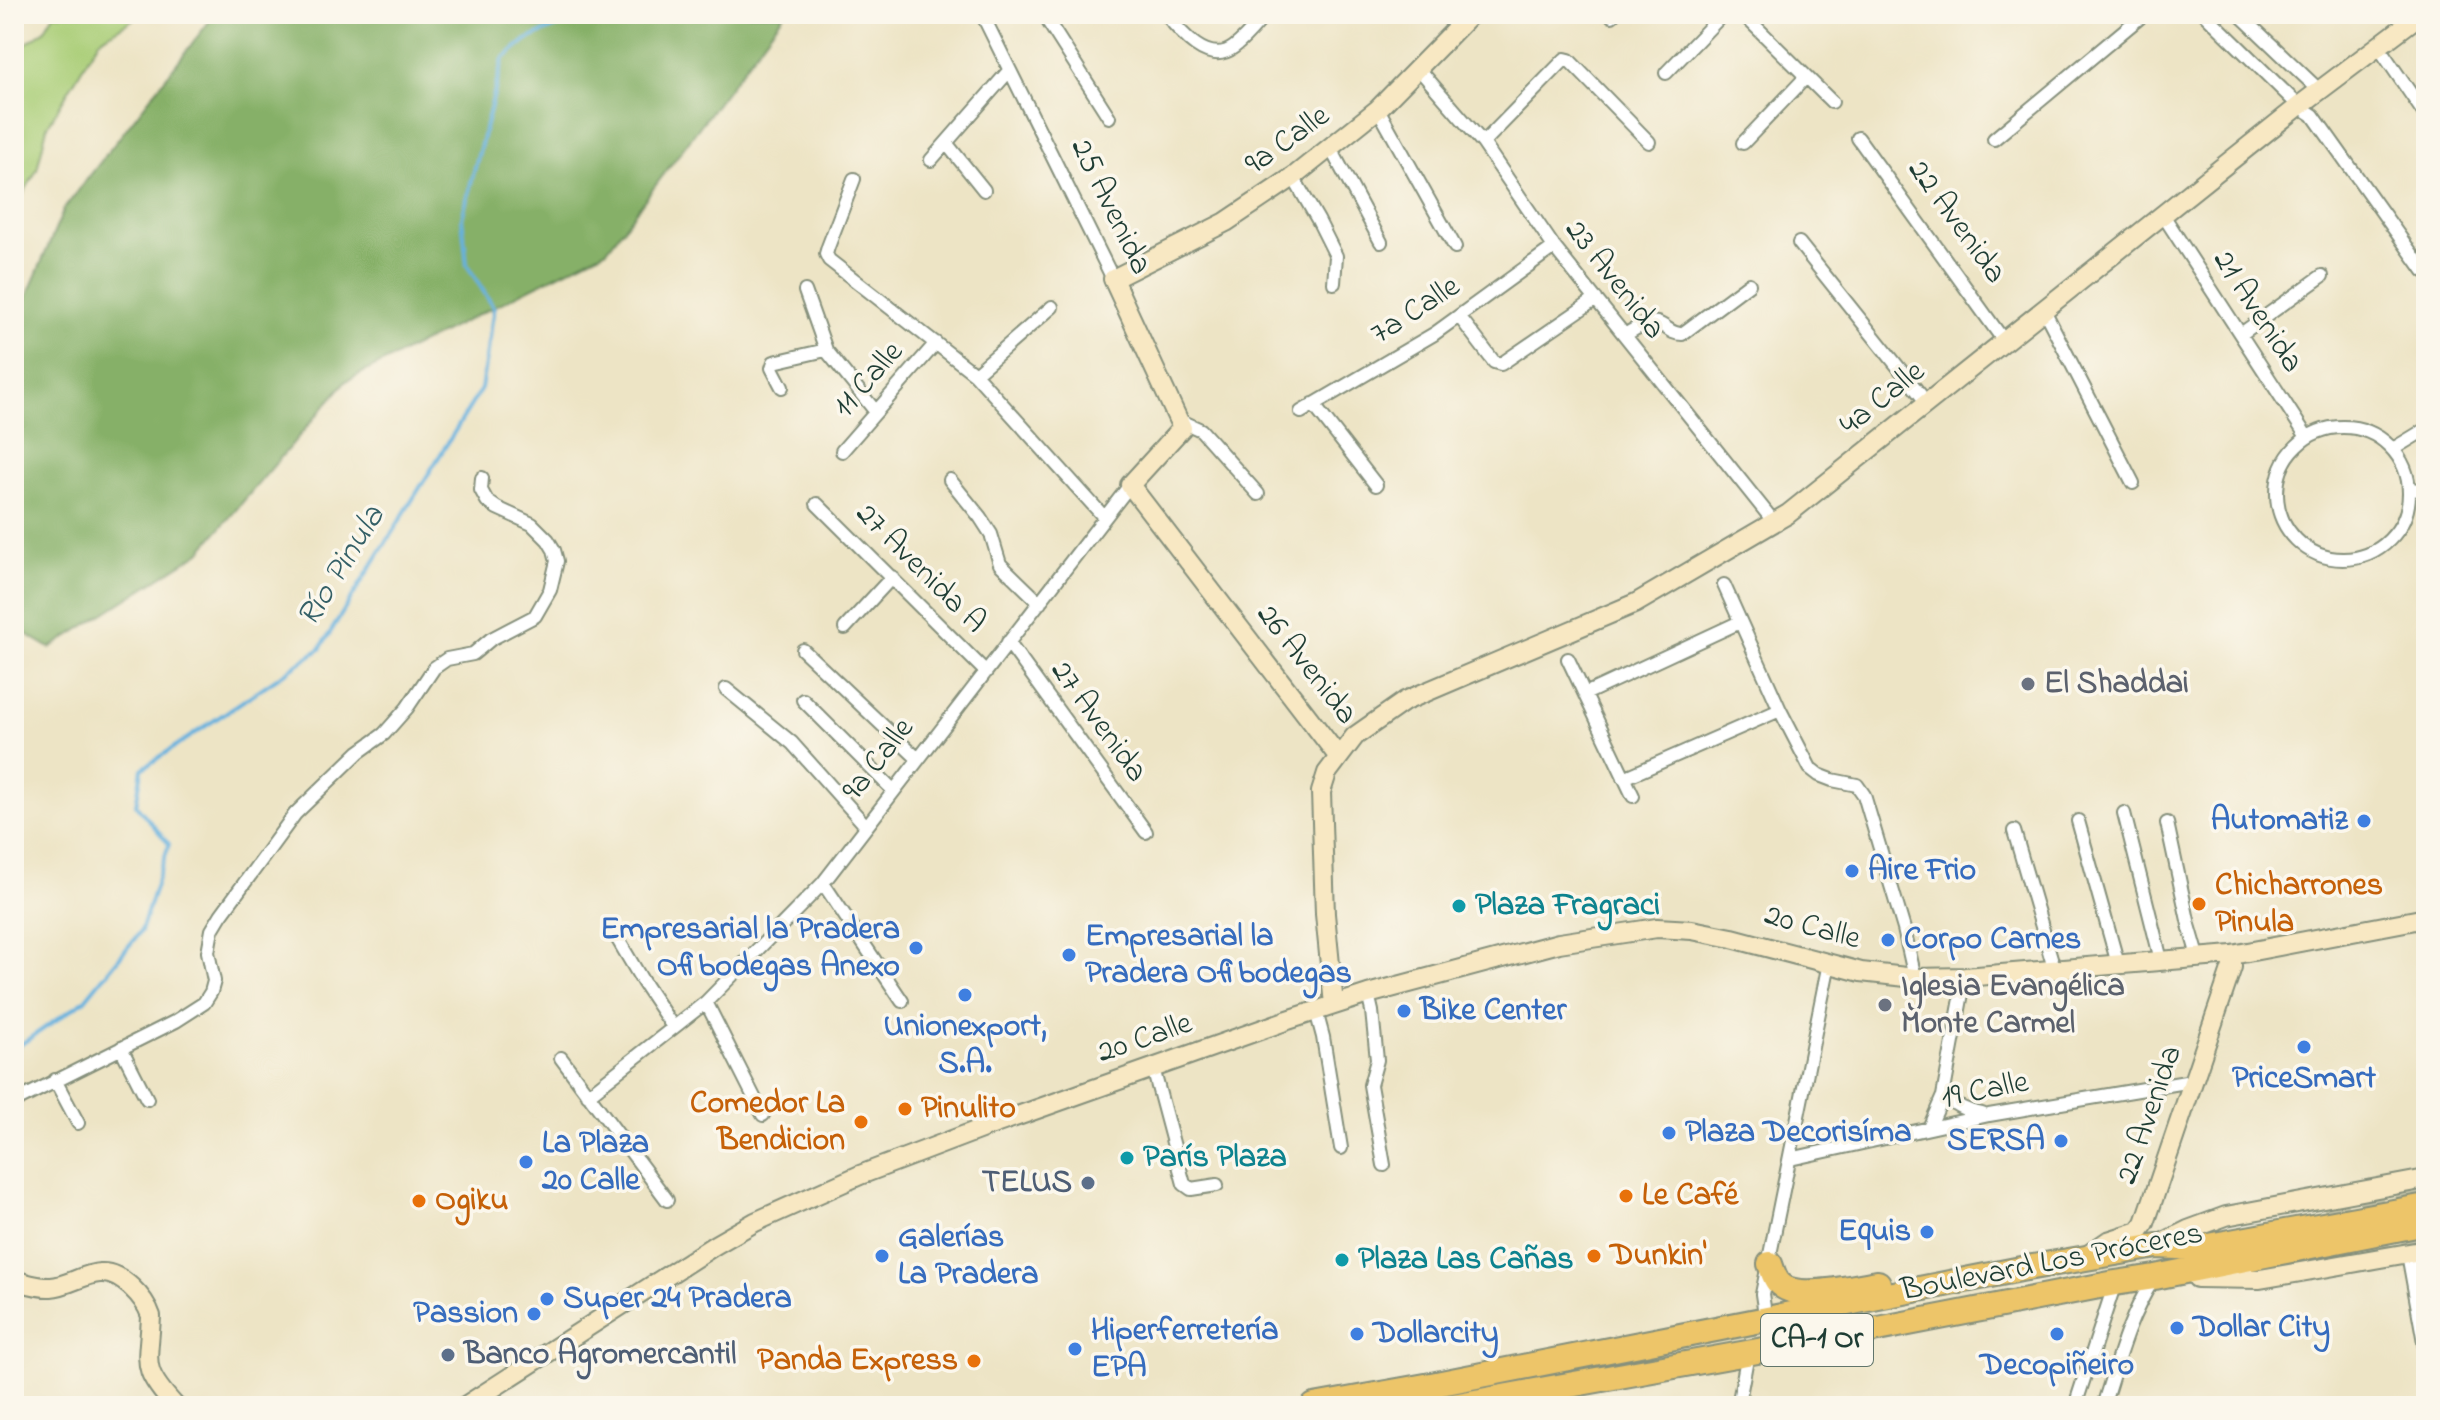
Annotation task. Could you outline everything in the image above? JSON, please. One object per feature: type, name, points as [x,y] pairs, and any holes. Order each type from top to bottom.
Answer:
[{"type":"highway","name":"Boulevard Los Próceres","points":[[1314,1406],[1766,1321],[2021,1269],[2157,1246],[2198,1248],[2426,1206]]},
{"type":"highway","points":[[2157,1246],[2324,1209]]},
{"type":"highway","name":"Boulevard Los Próceres","points":[[1453,1406],[1517,1400],[2426,1223]]},
{"type":"highway","points":[[1770,1264],[1778,1282],[1784,1287],[1805,1293],[1999,1261],[2021,1269]]},
{"type":"highway","points":[[2161,1276],[2197,1278],[2295,1262]]},
{"type":"street","name":"25 Avenida","points":[[982,14],[1113,279],[1180,424]]},
{"type":"street","points":[[1049,14],[1049,23],[1109,117]]},
{"type":"street","points":[[1166,14],[1183,35],[1202,49],[1214,53],[1233,47],[1266,14]]},
{"type":"street","points":[[1443,14],[1465,20]]},
{"type":"street","points":[[1666,73],[1723,14]]},
{"type":"street","points":[[1743,14],[1832,102]]},
{"type":"street","points":[[1994,139],[2144,14]]},
{"type":"street","points":[[2205,14],[2299,106],[2313,115],[2424,271]]},
{"type":"street","points":[[2239,14],[2319,90]]},
{"type":"street","name":"4a Calle","points":[[1338,756],[1355,736],[1405,701],[1636,603],[1788,514],[2319,90],[2421,14]]},
{"type":"street","name":"9a Calle","points":[[1113,279],[1226,222],[1293,177],[1378,109],[1465,20]]},
{"type":"street","points":[[2378,46],[2426,116]]},
{"type":"street","points":[[1483,143],[1565,59],[1649,142]]},
{"type":"street","name":"23 Avenida","points":[[1418,68],[1483,143],[1554,247],[1774,522]]},
{"type":"street","points":[[931,160],[1008,72]]},
{"type":"street","points":[[1743,143],[1806,77]]},
{"type":"street","points":[[1378,109],[1455,247]]},
{"type":"street","name":"22 Avenida","points":[[1858,138],[2004,341]]},
{"type":"street","points":[[947,144],[984,190]]},
{"type":"street","points":[[1331,149],[1381,242]]},
{"type":"street","points":[[1293,177],[1336,256],[1334,283]]},
{"type":"street","points":[[854,179],[828,247],[826,254],[829,260],[869,283],[975,374],[1104,517]]},
{"type":"street","name":"21 Avenida","points":[[2163,215],[2307,437]]},
{"type":"street","points":[[1799,243],[1927,403]]},
{"type":"street","name":"7a Calle","points":[[1301,412],[1434,334],[1554,247]]},
{"type":"street","points":[[2241,334],[2322,276]]},
{"type":"street","points":[[1625,335],[1651,323],[1659,324],[1671,333],[1682,334],[1749,284]]},
{"type":"street","points":[[805,291],[826,350],[876,412]]},
{"type":"street","points":[[1459,316],[1494,362],[1501,364],[1596,299]]},
{"type":"street","points":[[975,374],[1052,307]]},
{"type":"street","points":[[2044,310],[2133,483]]},
{"type":"street","name":"11 Calle","points":[[842,451],[936,343]]},
{"type":"street","points":[[782,387],[772,368],[774,362],[826,350]]},
{"type":"street","points":[[1313,404],[1376,485]]},
{"type":"street","points":[[1180,424],[1201,430],[1258,494]]},
{"type":"street","name":"9a Calle","points":[[588,1095],[706,1002],[823,883],[1104,517],[1180,424]]},
{"type":"street","points":[[2346,427],[2371,433],[2393,449],[2404,468],[2409,490],[2403,520],[2384,545],[2357,558],[2341,560],[2312,552],[2289,532],[2277,504],[2277,488],[2286,459],[2307,437],[2319,431],[2346,427]]},
{"type":"street","points":[[2393,449],[2426,429]]},
{"type":"street","points":[[14,1102],[184,1017],[204,1003],[214,981],[208,952],[212,930],[295,814],[359,752],[384,734],[407,708],[434,668],[447,659],[473,654],[491,639],[535,616],[550,590],[557,561],[554,550],[532,524],[487,501],[481,490],[482,478]]},
{"type":"street","points":[[950,480],[991,534],[1000,564],[1040,603]]},
{"type":"street","name":"26 Avenida","points":[[1130,485],[1338,756],[1323,781],[1321,792],[1325,1008]]},
{"type":"street","points":[[2409,490],[2426,489]]},
{"type":"street","name":"27 Avenida A","points":[[817,504],[986,672]]},
{"type":"street","points":[[845,628],[892,577]]},
{"type":"street","points":[[1724,585],[1780,710],[1810,768],[1832,780],[1857,785],[1864,795],[1904,929],[1915,978]]},
{"type":"street","points":[[1585,694],[1740,622]]},
{"type":"street","name":"27 Avenida","points":[[1008,642],[1146,832]]},
{"type":"street","points":[[803,650],[918,759]]},
{"type":"street","points":[[1568,659],[1633,796]]},
{"type":"street","points":[[726,689],[792,743],[866,826]]},
{"type":"street","points":[[803,700],[894,791]]},
{"type":"street","points":[[1624,778],[1780,710]]},
{"type":"street","points":[[2124,813],[2161,960]]},
{"type":"street","points":[[2078,821],[2118,964]]},
{"type":"street","points":[[2167,823],[2198,956]]},
{"type":"street","points":[[2014,831],[2054,968]]},
{"type":"street","points":[[823,883],[902,1001]]},
{"type":"street","name":"20 Calle","points":[[465,1406],[681,1265],[755,1222],[860,1175],[1325,1008],[1559,943],[1657,928],[1692,930],[1861,972],[1915,978],[1965,977],[2232,955],[2426,918]]},
{"type":"street","points":[[610,926],[673,1027]]},
{"type":"street","name":"22 Avenida","points":[[2082,1259],[2108,1241],[2139,1231],[2145,1223],[2232,967],[2232,955]]},
{"type":"street","points":[[1766,1321],[1762,1294],[1829,963]]},
{"type":"street","points":[[1929,1128],[1943,1096],[1965,977]]},
{"type":"street","points":[[1368,994],[1377,1060],[1370,1085],[1384,1165]]},
{"type":"street","points":[[706,1002],[763,1115]]},
{"type":"street","points":[[1325,1008],[1323,1037],[1341,1148]]},
{"type":"street","points":[[121,1048],[147,1099]]},
{"type":"street","points":[[561,1058],[667,1200]]},
{"type":"street","points":[[1153,1068],[1184,1184],[1191,1189],[1217,1185]]},
{"type":"street","points":[[55,1080],[78,1123]]},
{"type":"street","name":"19 Calle","points":[[1790,1159],[1989,1115],[2192,1081]]},
{"type":"street","points":[[1943,1096],[1972,1113],[1989,1115]]},
{"type":"street","name":"Boulevard Los Próceres","points":[[2157,1246],[2226,1216],[2426,1179]]},
{"type":"street","points":[[2417,1252],[2426,1353]]},
{"type":"street","name":"Boulevard Los Próceres","points":[[2197,1278],[2260,1279],[2417,1252]]},
{"type":"street","points":[[14,1280],[47,1288],[99,1273],[110,1274],[127,1285],[148,1308],[151,1316],[148,1365],[154,1384],[175,1406]]},
{"type":"street","points":[[2103,1406],[2132,1317],[2139,1302],[2161,1276]]},
{"type":"street","points":[[2075,1406],[2115,1283]]},
{"type":"street","points":[[1738,1406],[1748,1353]]},
{"type":"green space","points":[[54,14],[142,14],[99,40],[47,127],[37,170],[14,210],[14,52],[44,31]]},
{"type":"green space","points":[[215,14],[784,14],[607,250],[346,381],[200,552],[50,648],[14,627],[14,327],[64,209]]},
{"type":"waterway","name":"Río Pinula","points":[[14,1049],[84,1001],[141,931],[169,844],[136,805],[142,769],[320,649],[481,389],[494,308],[467,265],[462,218],[503,59],[526,40],[558,26],[567,14]]},
{"type":"tunnel","points":[[2324,1209],[2426,1191]]},
{"type":"tunnel","points":[[2295,1262],[2426,1238]]},
{"type":"place","name":"El Shaddai","points":[[2028,684]]},
{"type":"place","name":"Automatiz","points":[[2364,821]]},
{"type":"place","name":"Aire Frio","points":[[1852,871]]},
{"type":"place","name":"Chicharrones Pinula","points":[[2199,904]]},
{"type":"place","name":"Plaza Fragraci","points":[[1459,906]]},
{"type":"place","name":"Corpo Carnes","points":[[1888,940]]},
{"type":"place","name":"Empresarial la Pradera Ofibodegas Anexo","points":[[916,948]]},
{"type":"place","name":"Empresarial la Pradera Ofibodegas","points":[[1069,955]]},
{"type":"place","name":"Unionexport, S.A.","points":[[965,995]]},
{"type":"place","name":"Iglesia Evangélica Monte Carmel","points":[[1885,1005]]},
{"type":"place","name":"Bike Center","points":[[1404,1011]]},
{"type":"place","name":"PriceSmart","points":[[2304,1047]]},
{"type":"place","name":"Pinulito","points":[[905,1109]]},
{"type":"place","name":"Comedor La Bendicion","points":[[861,1122]]},
{"type":"place","name":"Plaza Decorisíma","points":[[1669,1133]]},
{"type":"place","name":"SERSA","points":[[2061,1141]]},
{"type":"place","name":"París Plaza","points":[[1127,1158]]},
{"type":"place","name":"La Plaza 20 Calle","points":[[526,1162]]},
{"type":"place","name":"TELUS","points":[[1088,1183]]},
{"type":"place","name":"Le Café","points":[[1626,1196]]},
{"type":"place","name":"Ogiku","points":[[419,1201]]},
{"type":"place","name":"Equis","points":[[1927,1232]]},
{"type":"place","name":"Galerías La Pradera","points":[[882,1256]]},
{"type":"place","name":"Dunkin'","points":[[1594,1256]]},
{"type":"place","name":"Plaza Las Cañas","points":[[1342,1260]]},
{"type":"place","name":"Super 24 Pradera","points":[[547,1299]]},
{"type":"place","name":"Passion","points":[[534,1314]]},
{"type":"place","name":"Dollar City","points":[[2177,1328]]},
{"type":"place","name":"Dollarcity","points":[[1357,1334]]},
{"type":"place","name":"Decopiñeiro","points":[[2057,1334]]},
{"type":"place","name":"Hiperferretería EPA","points":[[1075,1349]]},
{"type":"place","name":"Banco Agromercantil","points":[[448,1355]]},
{"type":"place","name":"Panda Express","points":[[974,1361]]}]
